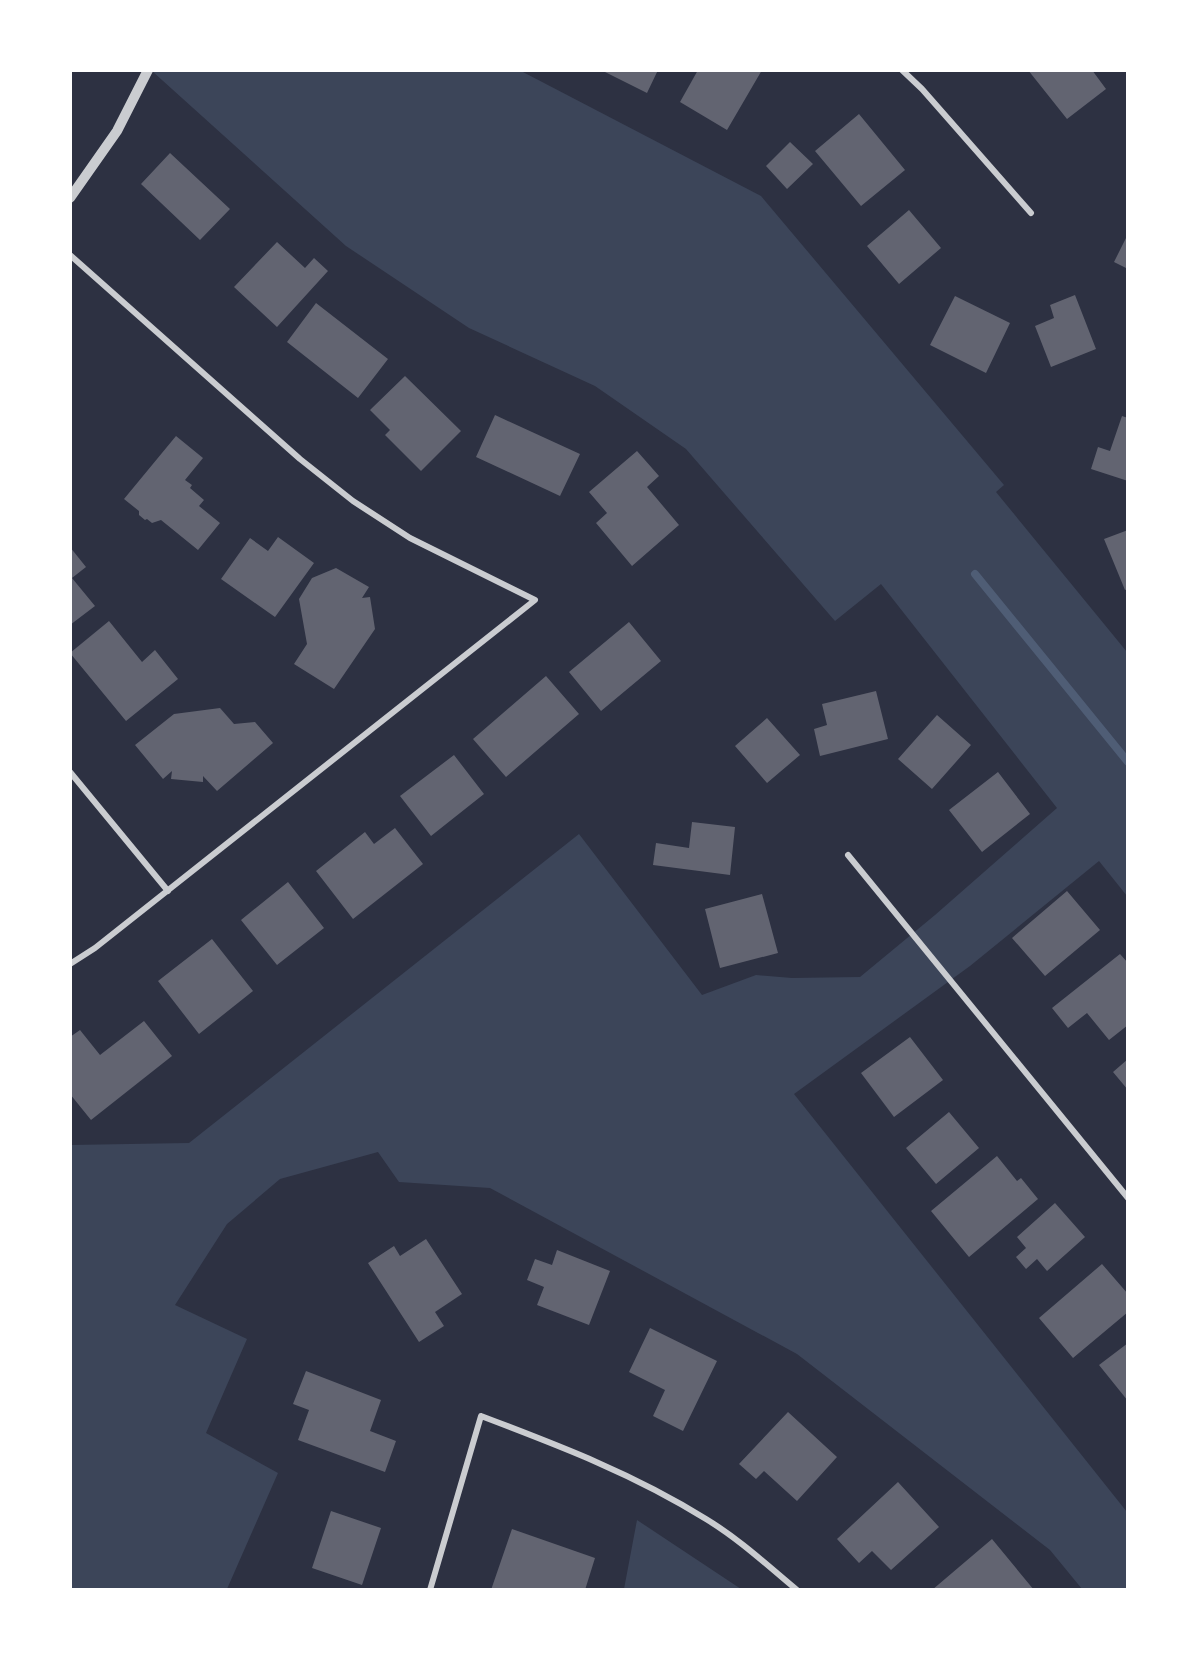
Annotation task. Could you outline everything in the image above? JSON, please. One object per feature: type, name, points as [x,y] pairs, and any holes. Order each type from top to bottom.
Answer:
[{"type":"street","points":[[70,198],[117,131],[148,70]]},
{"type":"street","points":[[902,70],[922,89],[1031,213]]},
{"type":"street","points":[[70,255],[300,459],[353,501],[410,538],[535,600],[168,891],[95,948],[70,964]]},
{"type":"street","points":[[70,772],[168,891]]},
{"type":"street","points":[[849,855],[1128,1198]]},
{"type":"street","points":[[430,1590],[481,1416],[591,1458],[644,1483],[715,1525],[748,1548],[797,1590]]},
{"type":"shaded area","points":[[152,71],[521,71],[761,196],[1004,485],[996,492],[1127,652],[1127,896],[1099,861],[970,966],[794,1094],[1127,1512],[1127,1589],[1082,1589],[1050,1550],[797,1354],[490,1188],[399,1182],[378,1152],[280,1179],[227,1224],[175,1305],[247,1339],[206,1433],[278,1473],[227,1589],[71,1589],[70,1145],[189,1143],[579,834],[702,995],[756,975],[792,978],[860,977],[1057,808],[881,584],[835,621],[686,449],[595,386],[469,328],[346,246]]},
{"type":"shaded area","points":[[637,1520],[741,1589],[624,1589]]},
{"type":"building","points":[[601,70],[658,70],[647,93]]},
{"type":"building","points":[[698,70],[762,70],[727,130],[680,102]]},
{"type":"building","points":[[1028,70],[1092,70],[1106,89],[1067,119]]},
{"type":"building","points":[[859,114],[905,170],[861,206],[815,151]]},
{"type":"building","points":[[790,142],[813,164],[787,189],[766,166]]},
{"type":"building","points":[[170,153],[230,209],[200,240],[141,184]]},
{"type":"building","points":[[909,210],[941,248],[899,284],[867,246]]},
{"type":"building","points":[[1128,234],[1128,269],[1114,262]]},
{"type":"building","points":[[277,242],[305,268],[314,258],[328,271],[277,327],[234,287]]},
{"type":"building","points":[[1075,295],[1096,349],[1051,367],[1035,326],[1054,318],[1050,305]]},
{"type":"building","points":[[955,296],[1010,323],[986,373],[930,345]]},
{"type":"building","points":[[316,303],[388,359],[358,398],[287,342]]},
{"type":"building","points":[[405,376],[461,431],[421,471],[385,435],[390,430],[370,410]]},
{"type":"building","points":[[495,415],[580,454],[560,496],[476,457]]},
{"type":"building","points":[[1122,416],[1128,418],[1128,481],[1091,469],[1098,447],[1110,451]]},
{"type":"building","points":[[176,436],[203,458],[185,480],[192,485],[190,488],[204,500],[199,506],[220,523],[198,550],[161,520],[152,523],[145,520],[139,515],[139,511],[124,499]]},
{"type":"building","points":[[637,451],[659,476],[647,487],[679,525],[632,566],[596,523],[607,513],[589,492]]},
{"type":"building","points":[[1128,530],[1128,589],[1125,590],[1104,539]]},
{"type":"building","points":[[278,537],[314,563],[275,617],[221,579],[250,538],[268,551]]},
{"type":"building","points":[[70,547],[86,567],[72,578],[95,606],[70,625]]},
{"type":"building","points":[[336,568],[369,587],[362,598],[370,597],[375,629],[334,689],[294,664],[307,644],[299,599],[312,578]]},
{"type":"building","points":[[109,621],[142,662],[155,650],[178,679],[126,721],[70,653]]},
{"type":"building","points":[[629,622],[661,661],[601,711],[569,672]]},
{"type":"building","points":[[546,676],[579,714],[506,777],[473,739]]},
{"type":"building","points":[[876,691],[888,739],[820,756],[814,729],[827,725],[822,704]]},
{"type":"building","points":[[220,708],[234,724],[255,722],[273,743],[217,791],[203,776],[203,782],[171,779],[172,771],[163,779],[135,745],[174,714]]},
{"type":"building","points":[[937,715],[971,745],[932,789],[898,759]]},
{"type":"building","points":[[767,718],[800,755],[767,783],[735,746]]},
{"type":"building","points":[[454,755],[484,794],[431,836],[400,796]]},
{"type":"building","points":[[998,772],[1030,814],[982,852],[949,810]]},
{"type":"building","points":[[692,822],[735,827],[730,875],[653,865],[656,843],[689,848]]},
{"type":"building","points":[[395,828],[423,864],[353,919],[316,871],[365,832],[374,844]]},
{"type":"building","points":[[288,882],[324,928],[277,965],[241,920]]},
{"type":"building","points":[[1067,891],[1100,930],[1045,976],[1012,938]]},
{"type":"building","points":[[762,894],[778,953],[720,968],[705,909]]},
{"type":"building","points":[[212,939],[253,991],[199,1034],[158,981]]},
{"type":"building","points":[[1120,954],[1128,963],[1128,1025],[1109,1040],[1087,1013],[1068,1028],[1052,1008]]},
{"type":"building","points":[[144,1021],[172,1056],[91,1120],[70,1094],[70,1037],[80,1030],[100,1055]]},
{"type":"building","points":[[910,1037],[943,1080],[894,1117],[861,1073]]},
{"type":"building","points":[[1128,1059],[1128,1090],[1113,1072]]},
{"type":"building","points":[[949,1112],[979,1148],[936,1184],[906,1148]]},
{"type":"building","points":[[997,1156],[1017,1181],[1021,1178],[1038,1199],[969,1257],[931,1211]]},
{"type":"building","points":[[1055,1203],[1085,1237],[1047,1271],[1037,1259],[1026,1269],[1016,1257],[1026,1248],[1017,1237]]},
{"type":"building","points":[[426,1239],[462,1294],[435,1312],[444,1326],[419,1342],[368,1263],[394,1246],[400,1256]]},
{"type":"building","points":[[557,1250],[610,1271],[589,1325],[537,1305],[544,1287],[527,1280],[535,1259],[552,1265]]},
{"type":"building","points":[[1102,1264],[1128,1294],[1128,1312],[1073,1358],[1039,1318]]},
{"type":"building","points":[[650,1328],[717,1361],[683,1431],[653,1416],[665,1390],[629,1372]]},
{"type":"building","points":[[1128,1343],[1128,1401],[1099,1365]]},
{"type":"building","points":[[306,1371],[381,1400],[370,1431],[396,1441],[385,1472],[298,1440],[309,1410],[293,1404]]},
{"type":"building","points":[[788,1412],[837,1457],[797,1501],[764,1471],[756,1479],[739,1464]]},
{"type":"building","points":[[898,1482],[939,1527],[891,1570],[872,1551],[859,1563],[837,1539]]},
{"type":"building","points":[[331,1511],[381,1528],[362,1585],[312,1568]]},
{"type":"building","points":[[512,1529],[595,1558],[585,1590],[491,1590]]},
{"type":"building","points":[[992,1539],[1034,1590],[932,1590]]},
{"type":"waterway","points":[[975,574],[1128,762]]}]
